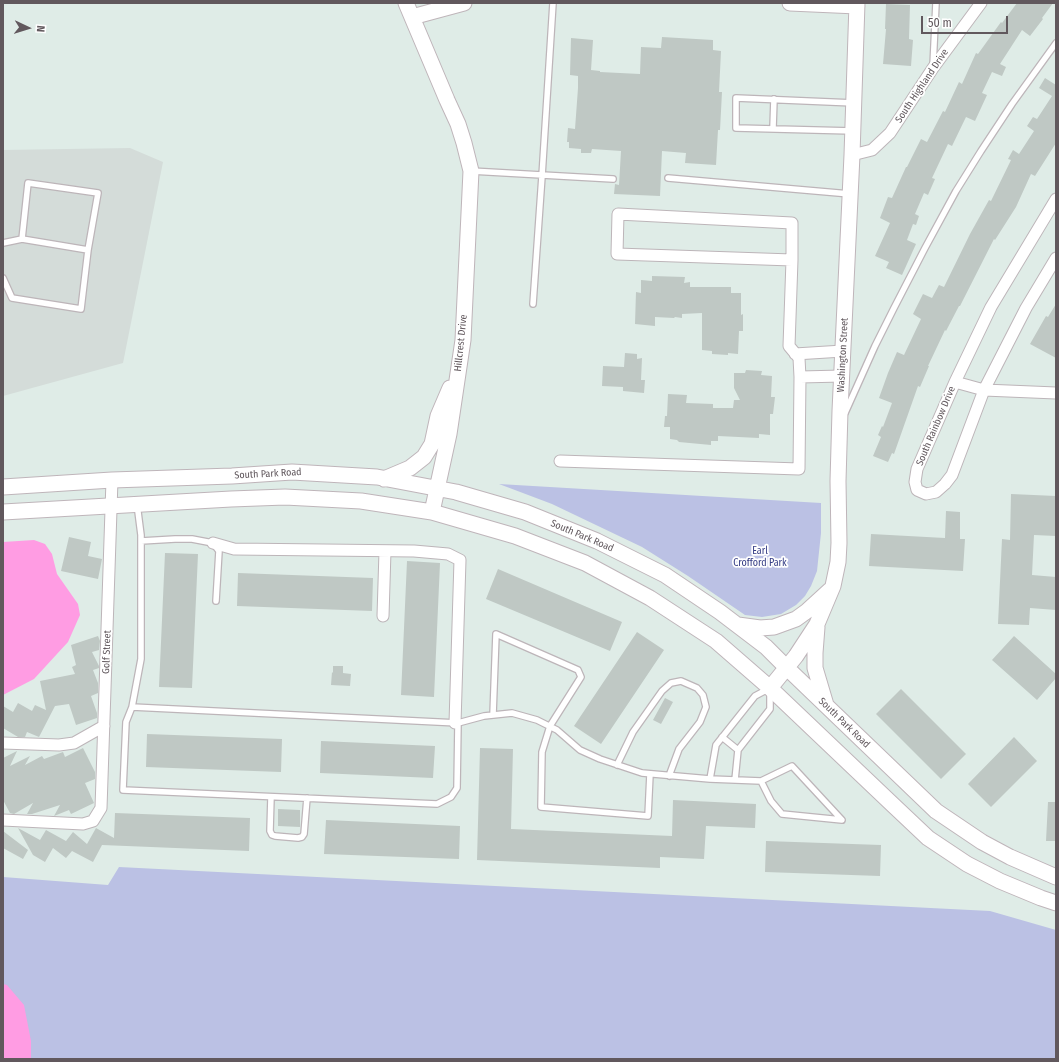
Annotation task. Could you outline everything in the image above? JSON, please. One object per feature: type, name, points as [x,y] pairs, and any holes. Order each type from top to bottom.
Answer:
[{"type":"street","points":[[406,3],[412,17],[464,3]]},
{"type":"street","points":[[790,3],[857,4]]},
{"type":"street","name":"South Highland Drive","points":[[852,155],[872,150],[890,133],[933,68],[981,3]]},
{"type":"street","name":"Washington Street","points":[[770,688],[787,668],[817,624],[833,586],[838,562],[838,481],[857,4]]},
{"type":"street","name":"Hillcrest Drive","points":[[412,17],[458,124],[471,171],[463,340],[449,434],[432,512]]},
{"type":"street","name":"South Rainbow Drive","points":[[1056,199],[991,307],[955,382],[917,469],[915,482],[917,490],[926,494],[936,492],[946,484],[952,475],[984,390],[1026,308],[1056,258]]},
{"type":"street","points":[[560,461],[799,469],[799,358],[789,346],[792,260],[792,223],[618,214],[617,254],[792,260]]},
{"type":"street","points":[[795,354],[843,351]]},
{"type":"street","points":[[384,479],[410,468],[424,457],[432,444],[438,416],[459,369]]},
{"type":"street","points":[[800,378],[842,376]]},
{"type":"street","points":[[955,382],[984,390],[1056,393]]},
{"type":"street","name":"South Park Road","points":[[3,487],[112,480],[232,476],[292,472],[376,477],[456,492],[524,512],[596,541],[665,575],[720,612],[766,647],[936,811],[982,842],[1010,857],[1056,877]]},
{"type":"street","name":"Golf Street","points":[[3,820],[83,824],[93,821],[101,808],[112,480]]},
{"type":"street","points":[[3,512],[231,498],[285,497],[361,501],[432,512],[515,536],[591,567],[650,598],[716,641],[770,688],[928,838],[967,864],[1000,881],[1056,903]]},
{"type":"street","points":[[213,544],[234,549],[414,551],[448,554],[460,560],[456,723]]},
{"type":"street","points":[[383,616],[385,551]]},
{"type":"street","points":[[736,625],[760,628],[774,627],[796,619],[807,611],[833,586]]},
{"type":"street","points":[[817,624],[815,668],[826,706]]},
{"type":"street","points":[[3,743],[59,745],[74,743],[104,726]]},
{"type":"lane","points":[[533,304],[553,3]]},
{"type":"lane","points":[[933,68],[936,3]]},
{"type":"lane","points":[[840,425],[875,346],[956,191],[1012,104],[1056,43]]},
{"type":"lane","points":[[853,131],[736,128],[736,98],[854,103]]},
{"type":"lane","points":[[773,128],[774,99]]},
{"type":"lane","points":[[471,171],[613,179]]},
{"type":"lane","points":[[668,178],[850,194]]},
{"type":"lane","points":[[3,278],[12,298],[80,309],[98,193],[28,183],[22,239]]},
{"type":"lane","points":[[3,243],[22,239],[88,250]]},
{"type":"lane","points":[[137,504],[141,541],[141,659],[132,708],[126,722],[123,790],[437,804],[451,798],[457,788],[456,723]]},
{"type":"lane","points":[[141,541],[180,539],[213,544],[219,551],[216,601]]},
{"type":"lane","points":[[493,715],[496,634],[578,670],[581,677],[550,726],[542,752],[541,807],[648,816],[650,774]]},
{"type":"lane","points":[[617,765],[633,732],[662,691],[671,683],[681,681],[697,688],[703,695],[706,707],[700,722],[679,749],[669,776]]},
{"type":"lane","points":[[710,779],[716,745],[755,696],[770,688],[770,709],[738,750],[734,780]]},
{"type":"lane","points":[[132,708],[456,723],[484,716],[512,713],[537,720],[550,726],[557,730],[580,750],[600,759],[642,773],[710,779],[762,781],[792,766],[842,820],[782,814],[771,802],[762,781]]},
{"type":"lane","points":[[722,737],[738,750]]},
{"type":"lane","points":[[272,796],[270,832],[272,835],[276,836],[298,838],[302,837],[304,834],[306,798]]},
{"type":"shaded area","points":[[130,148],[163,162],[123,363],[3,396],[3,150]]},
{"type":"shaded area","points":[[34,540],[45,544],[52,554],[57,574],[78,604],[80,615],[68,642],[34,679],[3,695],[3,542]]},
{"type":"shaded area","points":[[3,984],[7,985],[24,1005],[31,1041],[31,1059],[3,1059]]},
{"type":"green space","name":"Earl Crofford Park","points":[[499,484],[821,503],[821,533],[817,571],[805,596],[796,605],[781,614],[762,617],[745,615],[642,547],[552,504]]},
{"type":"green space","points":[[119,867],[990,911],[1056,930],[1056,1059],[3,1059],[3,877],[108,885]]},
{"type":"building","points":[[1017,3],[1053,3],[1030,36],[1022,30],[1000,64],[1006,67],[1002,76],[992,72],[982,93],[987,95],[975,121],[966,117],[952,146],[948,144],[932,178],[935,179],[928,195],[924,193],[915,214],[919,216],[916,225],[913,224],[907,240],[916,244],[902,275],[886,268],[889,262],[875,256],[890,223],[880,218],[888,197],[892,198],[921,139],[927,142],[943,111],[945,112],[959,82],[962,84],[976,53],[978,54]]},
{"type":"building","points":[[886,4],[910,5],[909,39],[913,40],[911,66],[883,64],[886,29]]},
{"type":"building","points":[[662,37],[713,40],[713,50],[721,51],[719,92],[722,92],[716,165],[685,163],[686,153],[662,151],[660,196],[614,194],[615,184],[619,185],[621,151],[592,149],[591,153],[581,153],[581,149],[569,148],[569,142],[567,142],[568,128],[575,129],[578,88],[578,76],[570,75],[571,38],[593,40],[591,70],[600,72],[640,74],[641,47],[661,48]]},
{"type":"building","points":[[1045,78],[1056,85],[1056,143],[1035,176],[1031,174],[1016,207],[995,240],[994,239],[960,306],[946,331],[945,330],[920,387],[918,386],[894,454],[892,453],[888,462],[873,456],[881,437],[878,435],[882,426],[883,427],[892,403],[879,398],[897,352],[904,355],[921,319],[913,314],[923,294],[932,298],[939,285],[944,287],[970,234],[989,200],[991,201],[1011,160],[1008,159],[1013,150],[1019,154],[1034,131],[1027,126],[1033,117],[1037,119],[1052,96],[1039,88]]},
{"type":"building","points":[[652,276],[685,277],[684,283],[690,282],[690,287],[731,287],[731,293],[741,293],[743,331],[739,331],[738,354],[712,354],[712,351],[702,350],[702,313],[682,314],[682,318],[655,317],[655,326],[635,324],[636,292],[641,293],[641,280],[652,281]]},
{"type":"building","points":[[1056,304],[1056,358],[1030,344],[1046,316],[1048,317]]},
{"type":"building","points":[[625,353],[637,354],[637,359],[642,358],[641,380],[645,380],[644,393],[623,391],[623,387],[602,386],[603,366],[624,367]]},
{"type":"building","points":[[746,370],[762,371],[761,375],[772,376],[771,397],[775,397],[773,414],[770,414],[770,435],[759,434],[759,438],[718,436],[718,441],[711,441],[711,445],[679,442],[677,440],[670,439],[670,427],[664,427],[665,416],[667,416],[668,394],[687,395],[686,403],[713,404],[713,408],[733,408],[734,400],[740,400],[734,388],[734,373],[745,373]]},
{"type":"building","points":[[1011,494],[1056,496],[1056,536],[1034,535],[1032,575],[1056,577],[1056,610],[1030,608],[1029,625],[998,624],[1002,539],[1010,540]]},
{"type":"building","points":[[946,511],[960,512],[960,539],[965,539],[963,571],[869,566],[871,534],[945,538]]},
{"type":"building","points":[[69,537],[91,542],[88,556],[102,559],[98,579],[61,571]]},
{"type":"building","points":[[165,553],[198,554],[192,688],[159,687]]},
{"type":"building","points":[[407,561],[440,563],[434,697],[401,695]]},
{"type":"building","points":[[498,569],[622,622],[610,651],[486,599]]},
{"type":"building","points":[[238,573],[373,578],[372,611],[237,606]]},
{"type":"building","points":[[637,632],[664,650],[601,744],[574,726]]},
{"type":"building","points":[[98,636],[100,641],[99,650],[92,652],[99,666],[99,668],[93,670],[98,683],[98,693],[91,696],[97,713],[97,718],[76,725],[69,704],[55,706],[39,737],[27,732],[25,737],[18,737],[3,728],[3,706],[13,712],[18,703],[32,711],[35,705],[46,710],[40,681],[75,674],[72,667],[76,665],[71,645]]},
{"type":"building","points":[[1014,636],[1056,674],[1056,678],[1037,700],[992,660]]},
{"type":"building","points":[[333,666],[343,666],[343,673],[351,674],[350,686],[331,685]]},
{"type":"building","points":[[901,689],[966,754],[941,779],[876,714]]},
{"type":"building","points":[[665,698],[673,702],[661,724],[653,720]]},
{"type":"building","points":[[147,734],[282,739],[281,772],[146,767]]},
{"type":"building","points":[[1014,737],[1037,761],[991,807],[968,784]]},
{"type":"building","points":[[321,741],[435,746],[433,778],[320,773]]},
{"type":"building","points":[[83,748],[95,772],[95,779],[85,783],[94,803],[71,814],[69,810],[54,816],[60,805],[32,814],[27,814],[33,803],[14,814],[10,813],[3,800],[3,758],[17,751],[10,766],[30,756],[25,765],[42,756],[44,759],[63,752],[65,757]]},
{"type":"building","points":[[480,748],[513,749],[511,829],[672,836],[673,800],[756,804],[755,828],[706,826],[704,859],[660,857],[660,868],[477,860]]},
{"type":"building","points":[[1048,802],[1056,802],[1056,841],[1046,841]]},
{"type":"building","points":[[278,809],[300,810],[300,827],[278,826]]},
{"type":"building","points":[[115,813],[250,818],[249,851],[102,845],[93,862],[72,851],[66,858],[53,848],[45,862],[33,855],[18,828],[40,840],[46,830],[66,841],[73,832],[87,844],[96,828],[114,838]]},
{"type":"building","points":[[326,820],[460,826],[459,859],[324,854]]},
{"type":"building","points":[[3,831],[28,850],[23,859],[3,848]]},
{"type":"building","points":[[766,841],[881,845],[880,876],[765,872]]}]
